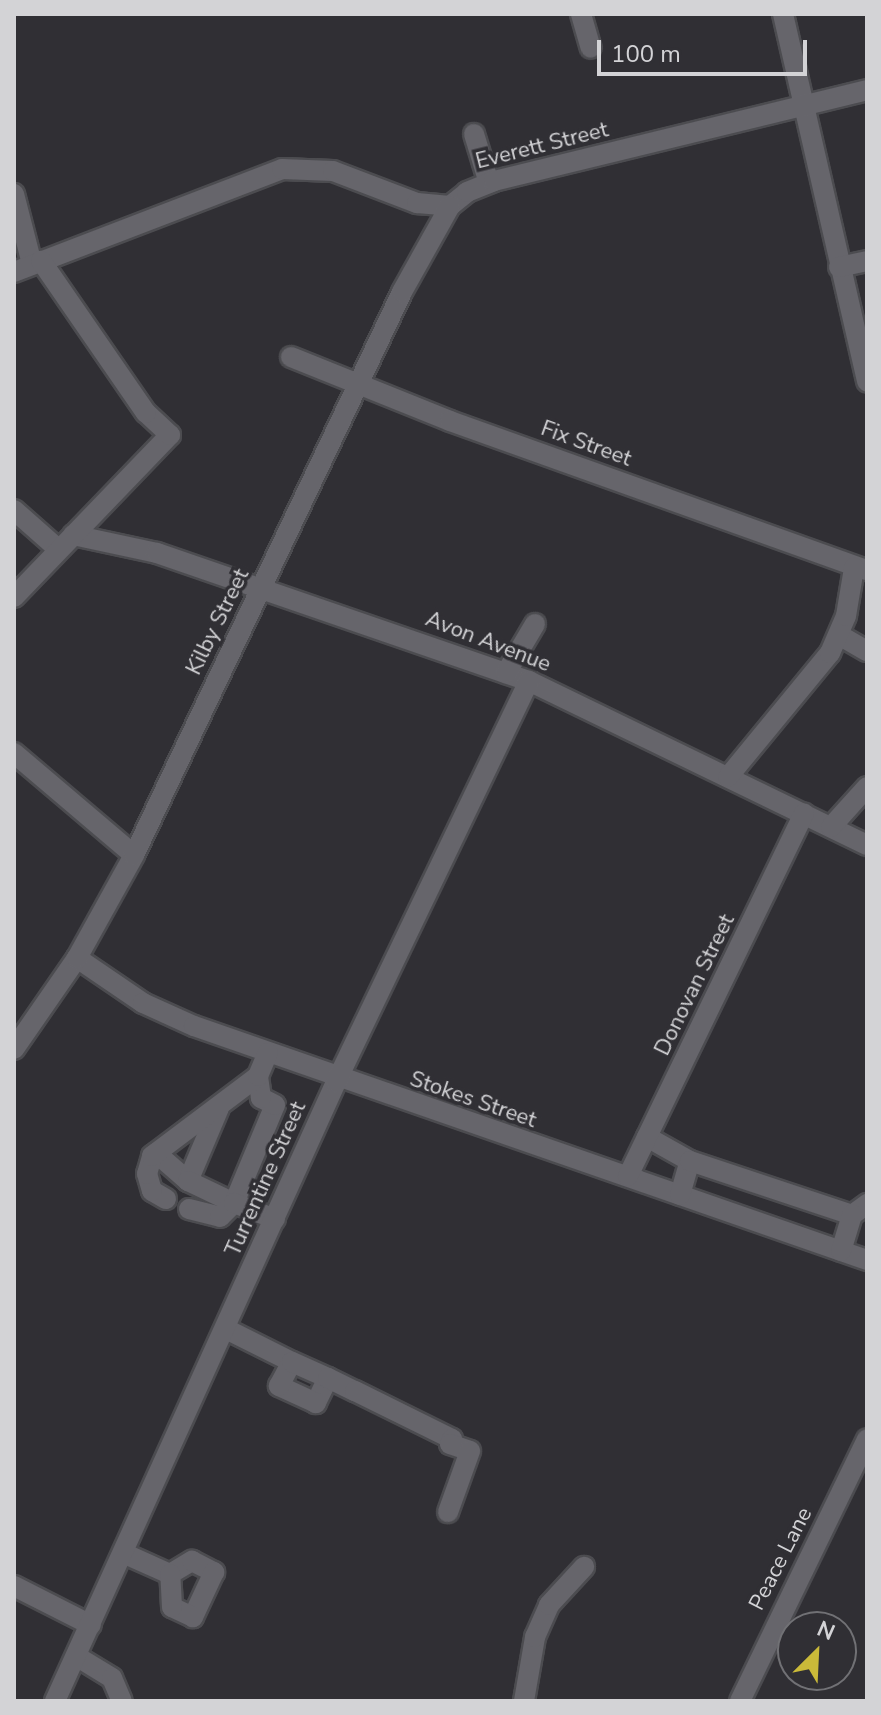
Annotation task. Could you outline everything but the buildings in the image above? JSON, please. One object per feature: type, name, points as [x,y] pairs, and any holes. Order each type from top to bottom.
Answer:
[{"type":"street","points":[[581,14],[591,48]]},
{"type":"street","points":[[783,14],[867,382]]},
{"type":"street","name":"Everett Street","points":[[450,206],[489,183],[867,90]]},
{"type":"street","points":[[474,134],[489,183]]},
{"type":"street","points":[[29,266],[297,167],[333,171],[417,203],[450,206]]},
{"type":"street","points":[[14,194],[29,266],[146,413],[170,435],[14,597]]},
{"type":"street","name":"Kilby Street","points":[[14,1049],[77,958],[134,855],[358,387],[450,206]]},
{"type":"street","points":[[839,267],[867,261]]},
{"type":"street","name":"Fix Street","points":[[291,357],[358,387],[860,569]]},
{"type":"street","name":"Avon Avenue","points":[[14,510],[65,541],[157,553],[529,681],[867,845]]},
{"type":"street","points":[[728,777],[830,653],[839,635],[860,569]]},
{"type":"street","points":[[506,673],[535,624]]},
{"type":"street","points":[[839,635],[867,651]]},
{"type":"street","name":"Turrentine Street","points":[[55,1701],[275,1219],[529,681]]},
{"type":"street","points":[[14,753],[134,855]]},
{"type":"street","points":[[831,827],[867,787]]},
{"type":"street","name":"Donovan Street","points":[[628,1176],[804,814]]},
{"type":"street","name":"Stokes Street","points":[[77,958],[159,1011],[268,1053],[867,1260]]},
{"type":"street","points":[[166,1199],[152,1191],[147,1174],[156,1153],[258,1076],[268,1053]]},
{"type":"street","points":[[189,1209],[220,1217],[234,1203],[275,1105],[261,1098],[258,1076]]},
{"type":"street","points":[[188,1181],[220,1104]]},
{"type":"street","points":[[647,1137],[690,1161],[859,1210],[841,1251]]},
{"type":"street","points":[[156,1153],[188,1181],[275,1219]]},
{"type":"street","points":[[680,1195],[690,1161]]},
{"type":"street","points":[[226,1329],[470,1451],[448,1512]]},
{"type":"street","points":[[292,1362],[279,1386],[316,1403],[328,1378]]},
{"type":"street","name":"Peace Lane","points":[[740,1701],[867,1439]]},
{"type":"street","points":[[123,1553],[170,1574]]},
{"type":"street","points":[[524,1701],[535,1637],[549,1605],[584,1567]]},
{"type":"street","points":[[14,1586],[91,1625]]},
{"type":"street","points":[[76,1656],[112,1678],[116,1696]]}]
